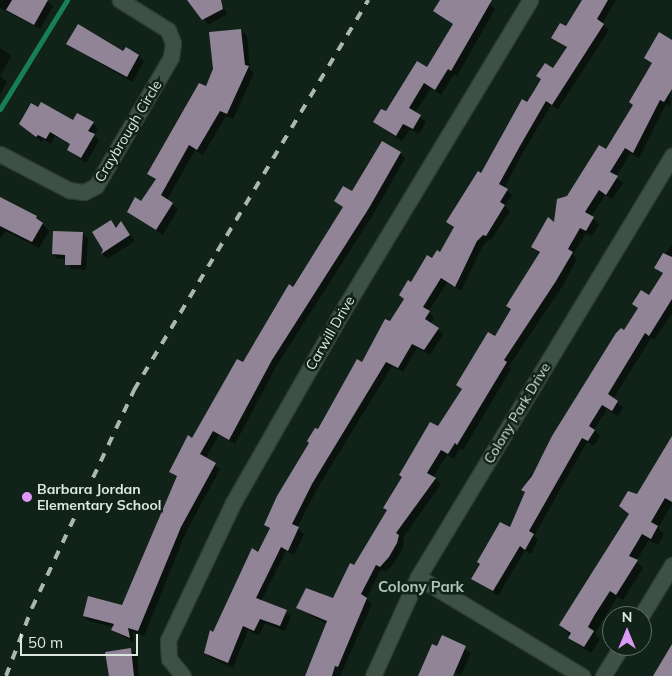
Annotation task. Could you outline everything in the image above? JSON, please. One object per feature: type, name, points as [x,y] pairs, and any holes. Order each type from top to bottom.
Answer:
[{"type":"street","name":"Craybrough Circle","points":[[0,154],[70,190],[84,192],[96,186],[171,57],[173,43],[168,30],[120,0]]},
{"type":"street","name":"Carwill Drive","points":[[183,676],[169,659],[168,640],[233,503],[345,307],[530,0]]},
{"type":"street","name":"Colony Park Drive","points":[[373,676],[418,577],[667,176],[672,156]]},
{"type":"street","points":[[647,606],[672,565]]},
{"type":"street","points":[[418,577],[582,676]]},
{"type":"street","points":[[604,676],[616,656]]},
{"type":"building","points":[[12,0],[48,0],[34,25],[6,10]]},
{"type":"building","points":[[187,0],[221,0],[223,9],[202,20]]},
{"type":"building","points":[[440,0],[492,0],[451,71],[448,69],[435,90],[424,83],[409,108],[421,115],[413,129],[403,124],[396,136],[373,122],[381,109],[386,111],[417,61],[427,67],[453,24],[433,11]]},
{"type":"building","points":[[582,0],[608,0],[597,19],[604,24],[552,105],[546,101],[520,146],[499,184],[508,189],[500,202],[505,205],[486,236],[483,235],[477,241],[455,287],[441,278],[423,307],[430,311],[425,319],[439,328],[424,350],[412,344],[398,368],[386,362],[312,484],[292,524],[299,527],[288,551],[281,547],[256,598],[287,610],[280,626],[260,619],[254,631],[243,626],[228,663],[204,653],[210,630],[213,632],[252,548],[258,552],[270,528],[264,525],[277,496],[309,443],[307,441],[315,428],[318,429],[357,359],[362,362],[385,319],[390,321],[404,299],[399,295],[408,280],[411,282],[427,255],[432,258],[437,250],[440,252],[454,227],[446,222],[478,171],[481,173],[522,99],[527,102],[534,91],[541,79],[536,76],[545,63],[553,68],[567,47],[551,38],[560,23],[566,26]]},
{"type":"building","points":[[78,24],[123,51],[126,47],[139,55],[127,77],[66,44]]},
{"type":"building","points":[[241,29],[245,65],[249,66],[227,114],[220,111],[197,150],[189,145],[161,195],[173,203],[156,230],[127,212],[135,197],[141,201],[156,179],[147,174],[199,83],[206,86],[213,69],[209,32]]},
{"type":"building","points":[[659,32],[672,40],[672,89],[664,102],[660,100],[633,153],[625,148],[610,172],[618,176],[606,195],[599,190],[585,212],[594,217],[586,231],[580,228],[568,249],[573,252],[504,360],[507,362],[457,445],[455,443],[448,454],[441,450],[427,473],[436,478],[396,533],[399,535],[397,543],[389,557],[380,567],[376,565],[361,594],[367,598],[338,667],[335,666],[332,676],[305,676],[327,621],[296,608],[306,588],[333,598],[350,563],[354,565],[387,510],[383,508],[402,477],[399,475],[430,422],[438,426],[462,389],[456,385],[488,332],[495,336],[511,309],[506,306],[540,252],[531,247],[548,217],[554,222],[557,199],[567,196],[599,145],[606,149],[633,105],[629,102],[652,63],[644,58]]},
{"type":"building","points":[[41,102],[73,120],[77,113],[94,122],[88,131],[95,134],[81,158],[67,150],[70,144],[50,132],[46,139],[38,135],[36,137],[19,124],[31,103],[38,107]]},
{"type":"building","points":[[382,141],[401,152],[369,208],[272,360],[229,440],[213,431],[200,454],[216,463],[181,527],[138,631],[128,628],[130,638],[111,630],[114,624],[83,616],[88,596],[122,605],[177,476],[169,472],[188,435],[192,438],[237,359],[243,362],[289,284],[293,287],[343,207],[334,201],[343,186],[352,191]]},
{"type":"building","points":[[0,197],[37,216],[36,218],[43,223],[32,242],[0,226]]},
{"type":"building","points":[[111,220],[116,228],[121,221],[130,235],[101,254],[103,250],[92,232]]},
{"type":"building","points":[[53,231],[83,232],[81,265],[65,265],[65,255],[52,254]]},
{"type":"building","points":[[663,253],[672,257],[672,299],[649,336],[645,333],[608,394],[618,401],[612,411],[602,405],[589,426],[595,430],[588,441],[582,438],[529,531],[534,534],[525,550],[520,546],[493,591],[471,579],[480,564],[477,562],[500,522],[510,527],[525,492],[521,490],[532,476],[552,436],[616,333],[621,328],[624,330],[638,308],[632,304],[641,290],[649,295],[663,273],[654,268]]},
{"type":"building","points":[[672,436],[672,502],[665,498],[651,522],[658,526],[651,539],[642,534],[629,556],[638,560],[616,595],[610,591],[594,616],[588,627],[594,631],[584,647],[568,638],[571,633],[559,625],[629,514],[619,506],[628,491],[637,494]]},
{"type":"building","points":[[442,635],[466,646],[453,676],[418,676],[432,644],[437,646]]},
{"type":"building","points":[[672,644],[672,676],[653,676]]},
{"type":"building","points":[[131,648],[134,676],[109,676],[105,652]]},
{"type":"waterway","points":[[0,109],[67,0]]},
{"type":"railway","points":[[6,676],[32,608],[134,390],[368,0]]},
{"type":"place","name":"Barbara Jordan Elementary School","points":[[27,497]]},
{"type":"district","name":"Colony Park","points":[[421,587]]}]
